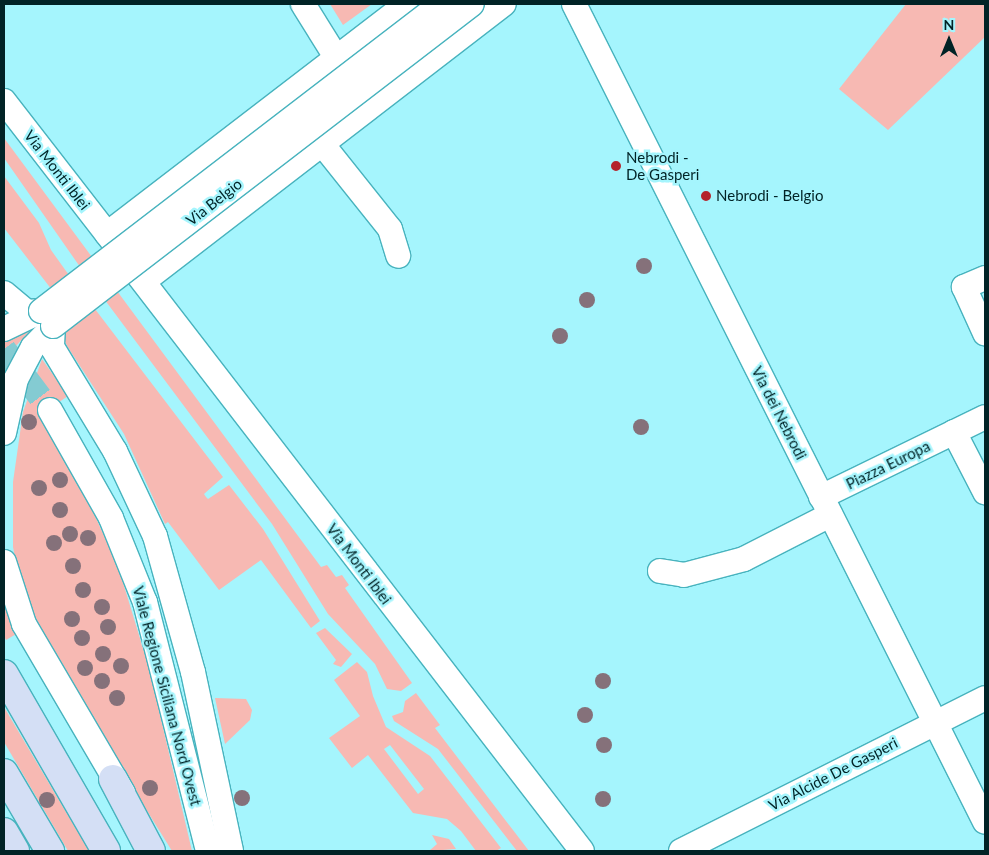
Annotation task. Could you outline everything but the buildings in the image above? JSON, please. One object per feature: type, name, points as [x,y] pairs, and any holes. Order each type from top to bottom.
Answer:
[{"type":"main road","points":[[4,674],[106,851]]},
{"type":"main road","points":[[4,773],[50,851]]},
{"type":"main road","points":[[113,779],[151,851]]},
{"type":"main road","points":[[4,832],[15,851]]},
{"type":"street","points":[[303,4],[336,57],[407,4]]},
{"type":"street","name":"Via Belgio","points":[[4,433],[16,379],[47,318],[441,4]]},
{"type":"street","name":"Via Belgio","points":[[4,329],[47,318],[472,4]]},
{"type":"street","name":"Via Belgio","points":[[141,278],[323,145],[504,4]]},
{"type":"street","name":"Via dei Nebrodi","points":[[574,4],[985,822]]},
{"type":"street","name":"Via Monti Iblei","points":[[4,101],[109,236],[336,57]]},
{"type":"street","points":[[323,145],[390,229],[398,256]]},
{"type":"street","name":"Via Monti Iblei","points":[[141,278],[582,851]]},
{"type":"street","points":[[985,278],[964,287],[985,333]]},
{"type":"street","points":[[4,292],[26,312],[47,318],[52,348],[115,452],[155,536],[194,672],[231,851]]},
{"type":"street","name":"Viale Regione Siciliana Nord Ovest","points":[[50,410],[107,511],[142,593],[208,851]]},
{"type":"street","name":"Piazza Europa","points":[[660,571],[684,575],[744,559],[826,506],[954,432],[985,417]]},
{"type":"street","points":[[954,432],[985,492]]},
{"type":"street","points":[[4,562],[24,624],[113,779],[161,851]]},
{"type":"street","name":"Via Alcide De Gasperi","points":[[681,851],[985,698]]},
{"type":"shaded area","points":[[330,4],[372,4],[343,25]]},
{"type":"shaded area","points":[[906,4],[985,4],[985,37],[888,130],[839,89]]},
{"type":"shaded area","points":[[4,138],[321,567],[327,565],[336,577],[342,575],[349,585],[345,588],[412,683],[401,691],[387,689],[375,664],[328,614],[272,524],[78,264],[4,158]]},
{"type":"shaded area","points":[[4,176],[39,223],[51,250],[66,271],[223,477],[204,494],[206,497],[208,499],[229,485],[263,529],[320,621],[311,628],[261,560],[219,590],[168,522],[165,524],[124,434],[67,346],[62,335],[76,321],[4,228]]},
{"type":"shaded area","points":[[30,331],[14,348],[4,373],[4,340]]},
{"type":"shaded area","points":[[42,359],[68,396],[40,415],[84,492],[118,566],[149,668],[192,851],[172,851],[57,666],[36,628],[21,588],[13,547],[13,482],[23,412]]},
{"type":"shaded area","points":[[4,604],[18,633],[6,640],[4,636]]},
{"type":"shaded area","points":[[325,628],[352,654],[341,667],[333,664],[336,660],[316,633]]},
{"type":"shaded area","points":[[357,662],[367,672],[373,696],[386,727],[430,756],[501,848],[496,851],[476,851],[461,831],[447,819],[413,813],[368,755],[352,768],[329,738],[360,716],[334,680]],"holes":[[[390,745],[424,789],[418,794],[384,749]]]},
{"type":"shaded area","points":[[416,693],[440,725],[435,728],[529,851],[517,851],[438,749],[394,721],[392,716],[403,712],[405,701]]},
{"type":"shaded area","points":[[215,698],[246,699],[252,710],[250,720],[225,744]]},
{"type":"shaded area","points":[[4,707],[89,851],[68,851],[4,742]]},
{"type":"shaded area","points":[[432,835],[449,839],[456,849],[429,851],[437,844]]},
{"type":"tunnel","points":[[4,349],[50,410]]},
{"type":"place","name":"Nebrodi - De Gasperi","points":[[616,166]]},
{"type":"place","name":"Nebrodi - Belgio","points":[[706,196]]}]
